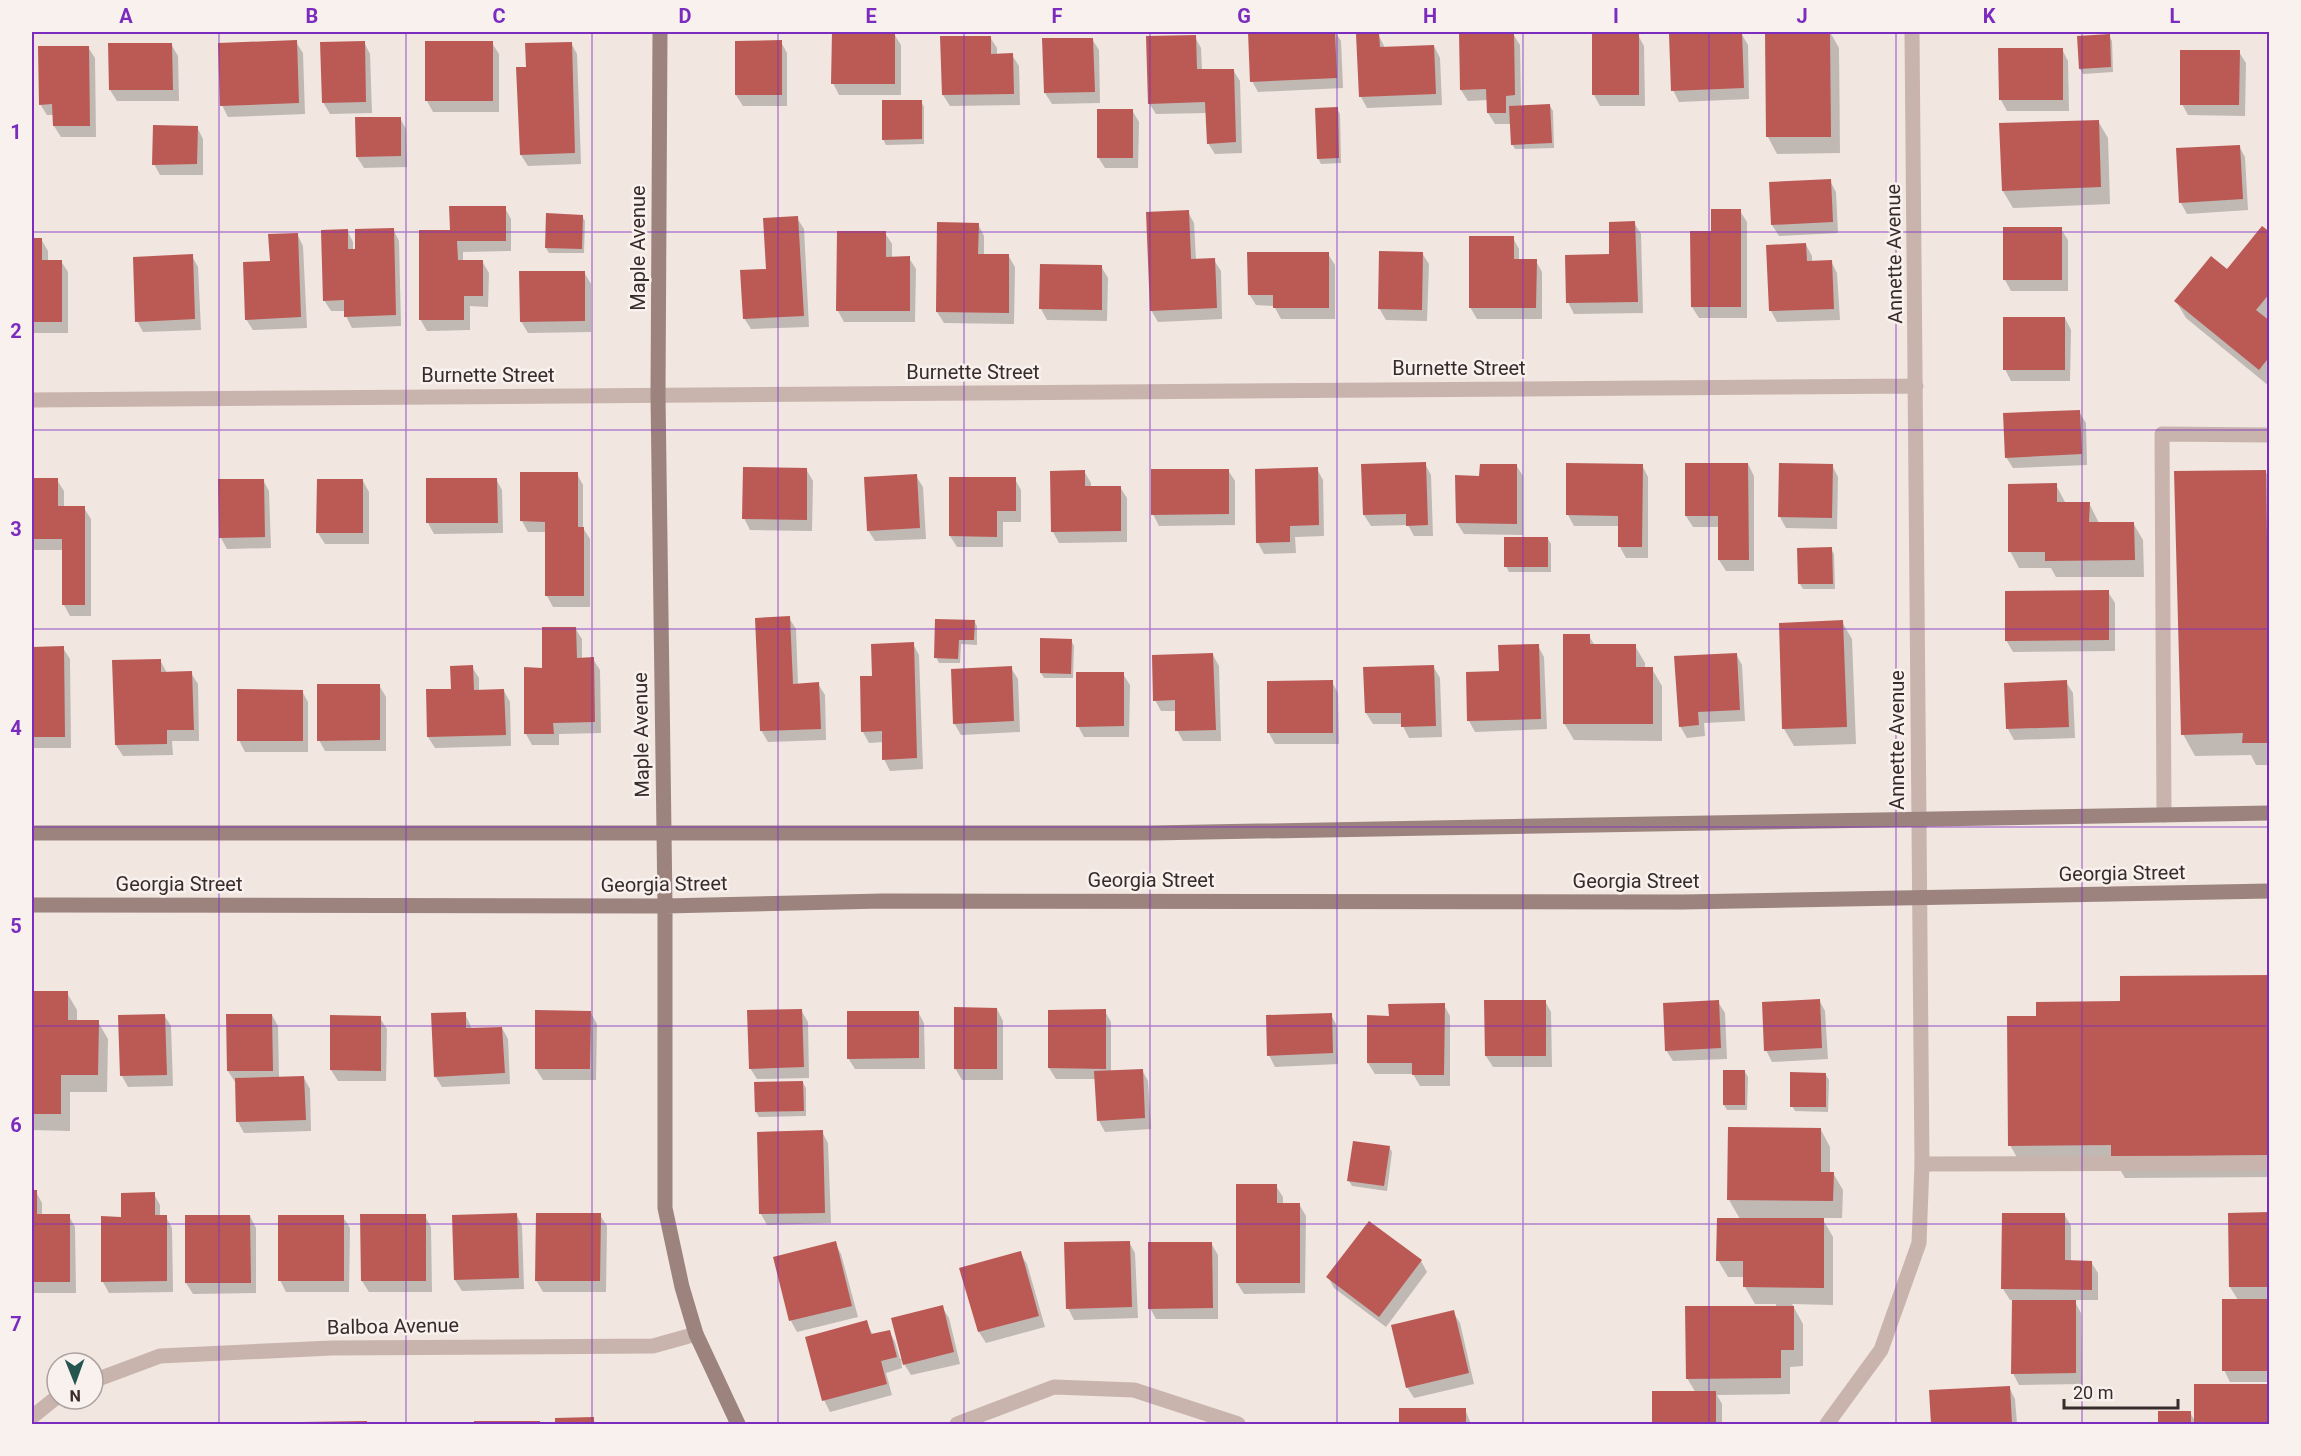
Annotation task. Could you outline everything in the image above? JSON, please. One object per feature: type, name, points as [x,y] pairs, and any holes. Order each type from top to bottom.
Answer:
[{"type":"main road","name":"Maple Avenue","points":[[660,32],[658,395],[665,906],[665,1208],[682,1287],[696,1334],[738,1425]]},
{"type":"main road","points":[[32,833],[1152,833],[2270,813]]},
{"type":"main road","name":"Georgia Street","points":[[32,905],[665,906],[883,901],[1682,902],[2270,891]]},
{"type":"street","name":"Annette Avenue","points":[[1827,1425],[1881,1350],[1919,1243],[1922,1164],[1912,32]]},
{"type":"street","name":"Burnette Street","points":[[32,399],[1916,386]]},
{"type":"street","points":[[2164,815],[2162,434],[2270,435]]},
{"type":"street","points":[[1922,1164],[2270,1163]]},
{"type":"street","name":"Balboa Avenue","points":[[105,1377],[160,1356],[332,1347],[653,1346],[696,1334]]},
{"type":"street","points":[[957,1425],[1054,1387],[1134,1390],[1238,1425]]},
{"type":"street","points":[[32,1417],[45,1406]]},
{"type":"building","points":[[832,32],[895,32],[895,84],[831,84]]},
{"type":"building","points":[[1248,32],[1335,32],[1337,78],[1250,82]]},
{"type":"building","points":[[1459,32],[1514,32],[1515,95],[1506,96],[1506,113],[1487,113],[1486,89],[1460,90]]},
{"type":"building","points":[[1742,32],[1744,88],[1671,91],[1669,34]]},
{"type":"building","points":[[1765,32],[1830,32],[1831,137],[1766,137]]},
{"type":"building","points":[[1379,33],[1380,47],[1434,45],[1436,94],[1359,97],[1356,34]]},
{"type":"building","points":[[1592,34],[1639,34],[1639,95],[1592,95]]},
{"type":"building","points":[[2110,34],[2111,67],[2079,69],[2077,36]]},
{"type":"building","points":[[1196,35],[1197,69],[1234,69],[1236,142],[1207,144],[1205,102],[1148,104],[1146,36]]},
{"type":"building","points":[[940,36],[991,36],[991,54],[1013,53],[1014,94],[942,95]]},
{"type":"building","points":[[1042,38],[1093,38],[1095,92],[1044,93]]},
{"type":"building","points":[[297,40],[299,103],[220,106],[218,43]]},
{"type":"building","points":[[782,40],[782,95],[735,95],[735,41]]},
{"type":"building","points":[[365,41],[366,102],[322,103],[320,42]]},
{"type":"building","points":[[425,41],[493,41],[493,101],[425,101]]},
{"type":"building","points":[[572,42],[575,153],[520,155],[516,67],[526,67],[525,43]]},
{"type":"building","points":[[108,43],[172,43],[173,90],[109,90]]},
{"type":"building","points":[[38,46],[89,46],[90,126],[53,126],[52,104],[39,105]]},
{"type":"building","points":[[1998,48],[2063,48],[2063,100],[1999,100]]},
{"type":"building","points":[[2180,50],[2240,50],[2239,105],[2180,105]]},
{"type":"building","points":[[882,100],[922,100],[922,139],[882,140]]},
{"type":"building","points":[[1550,104],[1552,143],[1511,145],[1509,106]]},
{"type":"building","points":[[1338,107],[1339,158],[1317,159],[1315,108]]},
{"type":"building","points":[[1097,109],[1133,109],[1133,158],[1097,158]]},
{"type":"building","points":[[355,117],[401,117],[401,156],[356,157]]},
{"type":"building","points":[[2099,120],[2101,187],[2002,191],[1999,123]]},
{"type":"building","points":[[153,125],[198,126],[197,164],[152,165]]},
{"type":"building","points":[[2240,145],[2243,199],[2179,203],[2176,148]]},
{"type":"building","points":[[1831,179],[1833,222],[1771,225],[1769,182]]},
{"type":"building","points":[[449,206],[506,206],[506,241],[457,241],[458,260],[483,260],[483,296],[464,296],[464,320],[419,320],[419,230],[450,230]]},
{"type":"building","points":[[1711,209],[1741,209],[1741,307],[1691,307],[1690,231],[1711,231]]},
{"type":"building","points":[[1189,210],[1191,259],[1215,258],[1217,308],[1150,311],[1146,212]]},
{"type":"building","points":[[546,213],[583,215],[582,249],[545,248]]},
{"type":"building","points":[[798,216],[804,316],[743,319],[740,270],[766,269],[763,218]]},
{"type":"building","points":[[1635,221],[1638,302],[1566,303],[1565,255],[1609,254],[1609,222]]},
{"type":"building","points":[[937,222],[979,223],[978,254],[1009,254],[1009,313],[936,312]]},
{"type":"building","points":[[2262,226],[2270,232],[2270,293],[2256,310],[2270,321],[2270,356],[2259,370],[2174,301],[2211,256],[2227,269]]},
{"type":"building","points":[[2003,227],[2062,227],[2062,280],[2003,280]]},
{"type":"building","points":[[394,228],[396,315],[344,317],[344,300],[323,301],[321,230],[348,229],[348,249],[355,249],[355,229]]},
{"type":"building","points":[[837,231],[886,231],[886,257],[910,256],[910,311],[836,311]]},
{"type":"building","points":[[298,233],[301,317],[245,320],[243,262],[270,261],[268,234]]},
{"type":"building","points":[[1469,236],[1514,236],[1514,259],[1537,259],[1536,308],[1469,308]]},
{"type":"building","points":[[32,238],[42,238],[42,260],[62,260],[62,322],[32,322]]},
{"type":"building","points":[[1806,243],[1807,261],[1832,260],[1834,309],[1769,311],[1766,245]]},
{"type":"building","points":[[1379,251],[1423,252],[1422,310],[1378,309]]},
{"type":"building","points":[[1247,252],[1329,252],[1329,308],[1273,308],[1273,295],[1248,295]]},
{"type":"building","points":[[193,254],[195,319],[135,322],[133,257]]},
{"type":"building","points":[[1040,264],[1102,265],[1102,310],[1039,309]]},
{"type":"building","points":[[519,271],[585,271],[585,321],[520,322]]},
{"type":"building","points":[[2003,317],[2065,317],[2065,370],[2003,370]]},
{"type":"building","points":[[2080,410],[2082,454],[2005,458],[2003,413]]},
{"type":"building","points":[[1426,462],[1428,525],[1406,526],[1406,514],[1363,515],[1361,464]]},
{"type":"building","points":[[1566,463],[1643,464],[1642,547],[1618,547],[1618,516],[1566,515]]},
{"type":"building","points":[[1685,463],[1748,463],[1749,560],[1718,560],[1718,516],[1685,516]]},
{"type":"building","points":[[1779,463],[1833,464],[1832,518],[1778,517]]},
{"type":"building","points":[[1480,464],[1517,464],[1517,524],[1456,523],[1455,475],[1479,476]]},
{"type":"building","points":[[743,467],[807,468],[807,520],[742,519]]},
{"type":"building","points":[[1318,467],[1319,525],[1290,526],[1290,542],[1256,543],[1255,469]]},
{"type":"building","points":[[1151,469],[1229,469],[1229,514],[1151,515]]},
{"type":"building","points":[[1085,470],[1085,486],[1121,486],[1121,531],[1051,532],[1050,471]]},
{"type":"building","points":[[2266,470],[2270,743],[2242,743],[2243,733],[2181,735],[2174,471]]},
{"type":"building","points":[[520,472],[578,472],[578,527],[584,527],[584,596],[545,596],[545,522],[520,521]]},
{"type":"building","points":[[917,474],[920,528],[867,531],[864,477]]},
{"type":"building","points":[[949,477],[1016,477],[1016,511],[997,511],[997,537],[949,536]]},
{"type":"building","points":[[32,478],[58,478],[58,506],[85,506],[85,605],[62,605],[62,539],[32,539]]},
{"type":"building","points":[[426,478],[497,478],[498,523],[426,523]]},
{"type":"building","points":[[218,479],[264,479],[265,537],[219,538]]},
{"type":"building","points":[[317,479],[363,479],[363,533],[316,533]]},
{"type":"building","points":[[2057,483],[2057,502],[2090,502],[2089,522],[2134,522],[2135,560],[2045,561],[2045,552],[2008,552],[2008,484]]},
{"type":"building","points":[[1504,537],[1548,537],[1548,567],[1504,567]]},
{"type":"building","points":[[1832,547],[1833,584],[1798,584],[1797,548]]},
{"type":"building","points":[[2109,590],[2109,640],[2005,641],[2005,591]]},
{"type":"building","points":[[790,616],[793,684],[819,682],[821,729],[760,731],[755,618]]},
{"type":"building","points":[[935,619],[975,620],[974,640],[959,640],[958,659],[934,658]]},
{"type":"building","points":[[1843,620],[1847,727],[1782,729],[1779,623]]},
{"type":"building","points":[[542,627],[576,627],[577,658],[594,657],[595,722],[553,723],[554,734],[524,734],[524,667],[542,668]]},
{"type":"building","points":[[1563,634],[1590,634],[1590,644],[1636,644],[1636,667],[1653,667],[1653,724],[1563,724]]},
{"type":"building","points":[[1040,638],[1072,639],[1071,674],[1040,673]]},
{"type":"building","points":[[914,642],[917,758],[882,760],[882,731],[861,732],[860,676],[872,676],[871,644]]},
{"type":"building","points":[[1539,644],[1541,719],[1467,721],[1466,672],[1499,671],[1498,645]]},
{"type":"building","points":[[64,646],[65,737],[32,737],[32,647]]},
{"type":"building","points":[[1213,653],[1216,730],[1175,731],[1175,700],[1153,701],[1152,655]]},
{"type":"building","points":[[1737,653],[1740,710],[1698,712],[1699,725],[1679,727],[1674,656]]},
{"type":"building","points":[[161,659],[161,672],[192,671],[194,730],[167,730],[167,744],[115,745],[112,660]]},
{"type":"building","points":[[473,665],[474,690],[504,689],[506,735],[427,737],[426,689],[451,689],[450,666]]},
{"type":"building","points":[[1434,665],[1436,726],[1401,727],[1401,713],[1365,713],[1363,667]]},
{"type":"building","points":[[1012,666],[1014,721],[953,724],[951,669]]},
{"type":"building","points":[[1076,672],[1124,672],[1124,726],[1076,727]]},
{"type":"building","points":[[1333,680],[1333,733],[1267,733],[1267,681]]},
{"type":"building","points":[[2067,680],[2069,727],[2006,729],[2004,683]]},
{"type":"building","points":[[317,684],[380,684],[380,740],[317,741]]},
{"type":"building","points":[[237,689],[303,690],[303,741],[237,741]]},
{"type":"building","points":[[2270,975],[2270,1155],[2111,1157],[2111,1145],[2008,1146],[2007,1016],[2036,1016],[2036,1002],[2120,1001],[2120,976]]},
{"type":"building","points":[[32,991],[68,991],[68,1020],[99,1020],[98,1075],[61,1075],[61,1114],[32,1114]]},
{"type":"building","points":[[1820,999],[1822,1048],[1764,1051],[1762,1002]]},
{"type":"building","points":[[1484,1000],[1546,1000],[1546,1056],[1485,1056]]},
{"type":"building","points":[[1719,1000],[1721,1048],[1665,1051],[1663,1003]]},
{"type":"building","points":[[1445,1003],[1444,1075],[1412,1075],[1412,1063],[1367,1063],[1367,1015],[1389,1016],[1388,1004]]},
{"type":"building","points":[[954,1007],[997,1008],[997,1069],[954,1069]]},
{"type":"building","points":[[802,1009],[804,1067],[749,1069],[747,1010]]},
{"type":"building","points":[[1106,1009],[1106,1069],[1048,1068],[1048,1010]]},
{"type":"building","points":[[535,1010],[591,1011],[590,1069],[535,1069]]},
{"type":"building","points":[[847,1011],[919,1011],[919,1058],[847,1059]]},
{"type":"building","points":[[466,1012],[466,1028],[502,1027],[505,1073],[434,1077],[431,1013]]},
{"type":"building","points":[[1332,1013],[1333,1053],[1267,1056],[1266,1015]]},
{"type":"building","points":[[165,1014],[167,1075],[120,1076],[118,1015]]},
{"type":"building","points":[[226,1014],[272,1014],[273,1071],[227,1071]]},
{"type":"building","points":[[330,1015],[381,1016],[381,1071],[330,1070]]},
{"type":"building","points":[[1143,1069],[1145,1118],[1097,1121],[1094,1071]]},
{"type":"building","points":[[1723,1070],[1745,1070],[1745,1105],[1723,1105]]},
{"type":"building","points":[[1790,1072],[1826,1073],[1826,1107],[1790,1107]]},
{"type":"building","points":[[304,1076],[306,1120],[236,1122],[235,1078]]},
{"type":"building","points":[[803,1081],[804,1111],[755,1112],[754,1082]]},
{"type":"building","points":[[1728,1127],[1821,1128],[1821,1172],[1834,1172],[1833,1201],[1727,1200]]},
{"type":"building","points":[[823,1130],[825,1213],[759,1214],[757,1132]]},
{"type":"building","points":[[1353,1141],[1390,1146],[1384,1186],[1347,1181]]},
{"type":"building","points":[[1236,1184],[1277,1184],[1277,1203],[1300,1203],[1300,1283],[1236,1283]]},
{"type":"building","points":[[32,1190],[37,1190],[37,1214],[70,1214],[70,1282],[32,1282]]},
{"type":"building","points":[[155,1192],[155,1215],[167,1215],[167,1281],[101,1282],[101,1216],[121,1217],[121,1193]]},
{"type":"building","points":[[2270,1212],[2270,1287],[2229,1287],[2228,1213]]},
{"type":"building","points":[[517,1213],[519,1278],[454,1280],[452,1215]]},
{"type":"building","points":[[536,1213],[601,1213],[600,1281],[535,1281]]},
{"type":"building","points":[[2002,1213],[2065,1213],[2065,1260],[2092,1261],[2092,1290],[2001,1289]]},
{"type":"building","points":[[360,1214],[426,1214],[426,1281],[361,1281]]},
{"type":"building","points":[[185,1215],[250,1215],[251,1283],[185,1283]]},
{"type":"building","points":[[278,1215],[344,1215],[344,1281],[278,1281]]},
{"type":"building","points":[[1717,1218],[1824,1218],[1824,1288],[1743,1287],[1743,1261],[1716,1261]]},
{"type":"building","points":[[1369,1221],[1422,1260],[1379,1317],[1326,1277]]},
{"type":"building","points":[[836,1241],[852,1306],[789,1321],[773,1257]]},
{"type":"building","points":[[1130,1241],[1132,1307],[1066,1309],[1064,1242]]},
{"type":"building","points":[[1148,1242],[1212,1242],[1213,1308],[1148,1309]]},
{"type":"building","points":[[1021,1251],[1039,1316],[978,1332],[959,1268]]},
{"type":"building","points":[[2222,1299],[2270,1299],[2270,1371],[2222,1371]]},
{"type":"building","points":[[2012,1300],[2076,1300],[2076,1373],[2011,1374]]},
{"type":"building","points":[[943,1305],[954,1352],[903,1365],[891,1318]]},
{"type":"building","points":[[1685,1306],[1794,1306],[1794,1350],[1781,1350],[1781,1378],[1686,1379]]},
{"type":"building","points":[[1454,1310],[1469,1373],[1406,1388],[1391,1325]]},
{"type":"building","points":[[867,1320],[871,1334],[890,1330],[897,1357],[881,1361],[887,1384],[822,1401],[805,1337]]},
{"type":"building","points":[[2194,1384],[2270,1384],[2270,1424],[2194,1424]]},
{"type":"building","points":[[2010,1386],[2012,1424],[1931,1424],[1929,1390]]},
{"type":"building","points":[[1652,1391],[1716,1391],[1716,1424],[1652,1424]]},
{"type":"building","points":[[1399,1408],[1466,1408],[1466,1424],[1399,1424]]},
{"type":"building","points":[[2158,1411],[2191,1411],[2191,1424],[2158,1424]]},
{"type":"building","points":[[594,1417],[594,1424],[555,1424],[555,1418]]},
{"type":"building","points":[[367,1421],[367,1424],[301,1424],[301,1422]]},
{"type":"building","points":[[474,1421],[540,1421],[540,1424],[474,1424]]}]
